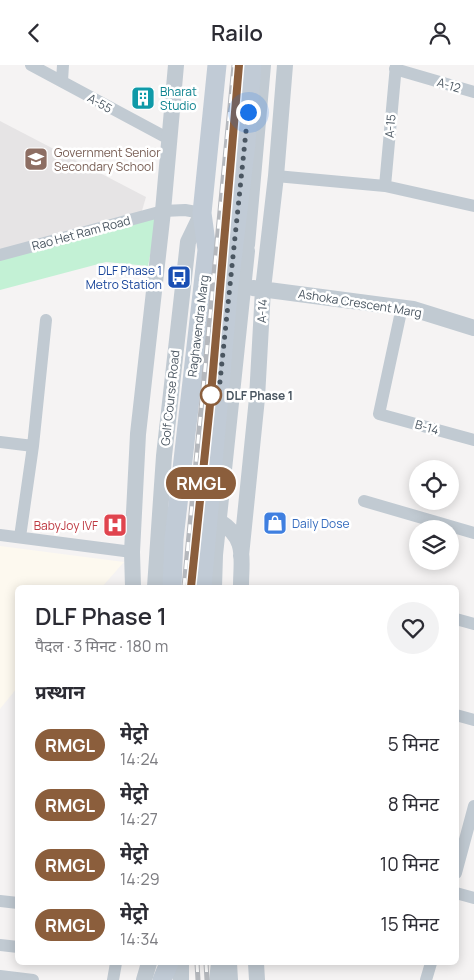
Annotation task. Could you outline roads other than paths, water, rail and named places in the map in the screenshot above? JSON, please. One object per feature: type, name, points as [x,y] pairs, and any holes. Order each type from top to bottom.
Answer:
[{"type":"main road","name":"Raghavendra Marg","points":[[172,585],[174,539],[207,251],[202,213],[217,65]]},
{"type":"main road","name":"Raghavendra Marg","points":[[202,585],[226,313],[252,65]]},
{"type":"main road","points":[[162,980],[169,965]]},
{"type":"street","name":"A-55","points":[[32,65],[169,139]]},
{"type":"street","points":[[62,81],[63,65]]},
{"type":"street","points":[[133,585],[132,552],[138,434],[163,211],[176,65]]},
{"type":"street","points":[[214,585],[263,65]]},
{"type":"street","name":"A-14","points":[[241,557],[257,399],[263,289],[276,176],[284,65]]},
{"type":"street","name":"A-12","points":[[396,67],[474,92]]},
{"type":"street","name":"A-15","points":[[385,186],[396,67]]},
{"type":"street","points":[[276,176],[385,186],[474,206]]},
{"type":"street","name":"Rao Het Ram Road","points":[[0,255],[163,211],[185,210],[202,213]]},
{"type":"street","name":"Golf Course Road","points":[[155,585],[164,457],[188,242],[202,213]]},
{"type":"street","points":[[236,220],[247,251]]},
{"type":"street","name":"Ashoka Crescent Marg","points":[[243,287],[402,307],[474,328]]},
{"type":"street","name":"B-14","points":[[402,307],[379,413],[474,440]]},
{"type":"street","points":[[20,537],[34,446],[46,320]]},
{"type":"street","points":[[0,442],[34,446]]},
{"type":"street","points":[[364,501],[474,533]]},
{"type":"street","points":[[219,521],[233,530],[239,541],[241,585]]},
{"type":"street","points":[[0,535],[132,552]]},
{"type":"street","points":[[459,620],[474,624]]},
{"type":"street","points":[[459,716],[474,720]]},
{"type":"street","points":[[459,851],[462,829],[474,806]]},
{"type":"street","points":[[459,894],[474,898]]},
{"type":"street","points":[[0,901],[15,903]]},
{"type":"street","points":[[0,945],[15,947]]},
{"type":"street","points":[[113,980],[116,965]]},
{"type":"street","points":[[144,980],[148,965]]},
{"type":"street","points":[[170,965],[173,980]]},
{"type":"street","points":[[181,965],[181,980]]},
{"type":"street","points":[[218,980],[219,965]]},
{"type":"street","points":[[229,965],[230,980]]},
{"type":"street","points":[[256,965],[257,980]]},
{"type":"street","points":[[426,980],[430,965]]},
{"type":"street","points":[[0,976],[34,980]]},
{"type":"railway","points":[[184,585],[234,65]]},
{"type":"railway","points":[[194,543],[214,359]]},
{"type":"railway","points":[[197,965],[198,980]]},
{"type":"railway","points":[[206,965],[207,980]]},
{"type":"metro line","name":"RMGL","points":[[191,585],[211,395],[239,65]]},
{"type":"place","name":"Bharat Studio","points":[[143,98]]},
{"type":"place","name":"Government Senior Secondary School","points":[[36,159]]},
{"type":"place","name":"DLF Phase 1 Metro Station","points":[[179,277]]},
{"type":"place","name":"DLF Phase 1","points":[[211,395]]},
{"type":"place","name":"Daily Dose","points":[[275,523]]},
{"type":"place","name":"BabyJoy IVF","points":[[115,525]]}]
